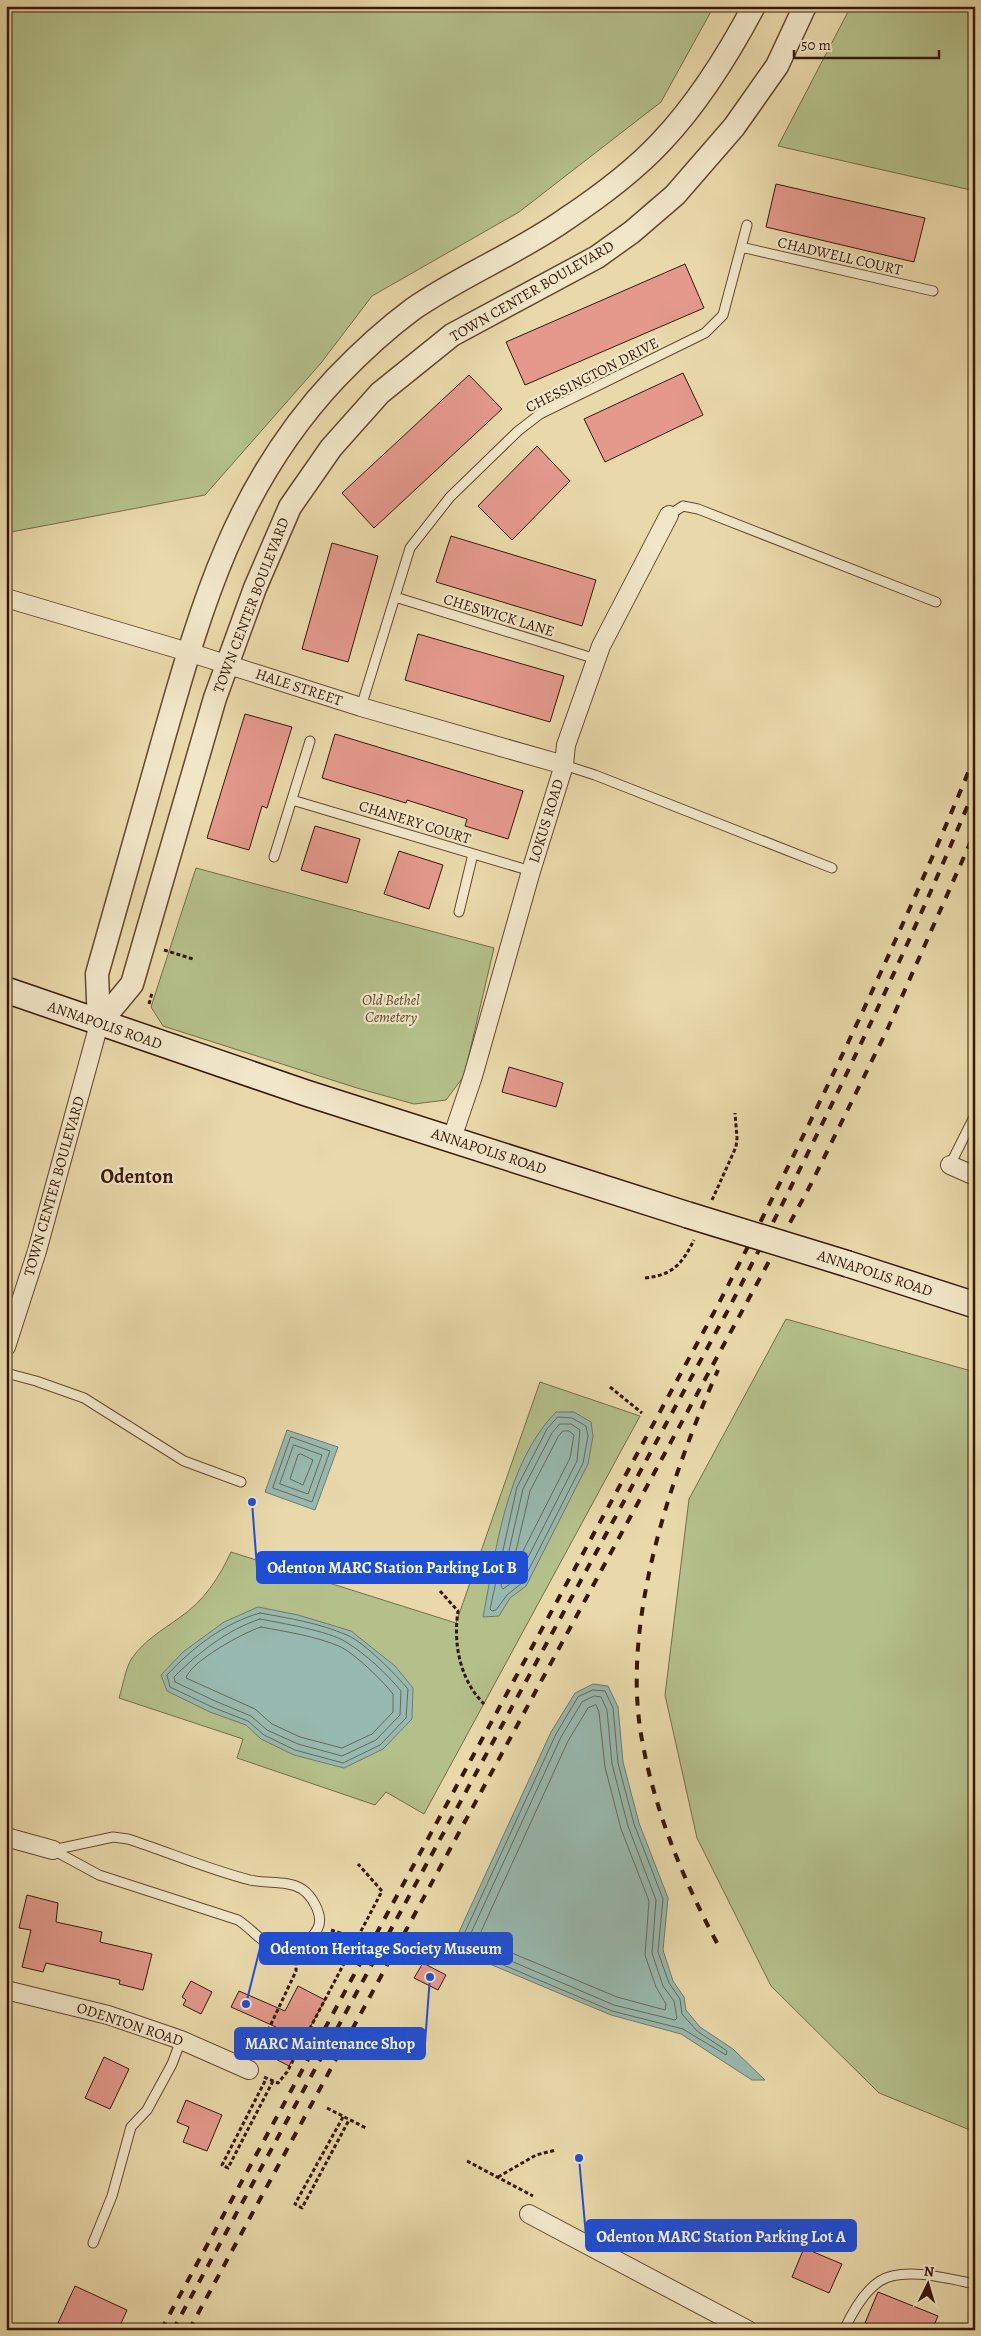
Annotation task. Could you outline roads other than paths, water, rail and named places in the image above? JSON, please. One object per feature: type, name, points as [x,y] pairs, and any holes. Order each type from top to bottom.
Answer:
[{"type":"main road","name":"ANNAPOLIS ROAD","points":[[6,990],[99,1024],[306,1093],[975,1305]]},
{"type":"street","name":"TOWN CENTER BOULEVARD","points":[[6,1346],[37,1251],[99,1024],[98,974],[188,652],[215,572],[253,489],[286,438],[336,378],[413,310],[564,221],[621,178],[660,143],[702,92],[733,46],[754,6]]},
{"type":"street","name":"TOWN CENTER BOULEVARD","points":[[99,1024],[132,984],[215,698],[255,588],[290,508],[331,448],[380,393],[452,335],[597,257],[632,232],[675,195],[734,127],[777,66],[805,6]]},
{"type":"street","name":"LOKUS ROAD","points":[[452,1138],[473,1076],[531,871],[564,765],[566,745],[596,659],[646,555],[669,515]]},
{"type":"street","name":"HALE STREET","points":[[6,598],[188,652],[361,708],[564,765]]},
{"type":"street","points":[[950,1165],[975,1176]]},
{"type":"street","points":[[6,1837],[53,1850]]},
{"type":"street","name":"ODENTON ROAD","points":[[7,1992],[108,2015],[181,2040],[249,2070]]},
{"type":"street","points":[[529,2214],[748,2330]]},
{"type":"lane","name":"CHESSINGTON DRIVE","points":[[361,708],[410,548],[450,497],[518,431],[540,414],[705,333],[723,315],[747,224]]},
{"type":"lane","name":"CHADWELL COURT","points":[[741,247],[933,291]]},
{"type":"lane","points":[[669,515],[683,506],[698,509],[936,602]]},
{"type":"lane","name":"CHESWICK LANE","points":[[395,598],[596,659]]},
{"type":"lane","points":[[274,857],[310,741]]},
{"type":"lane","points":[[564,765],[609,780],[832,868]]},
{"type":"lane","name":"CHANERY COURT","points":[[292,800],[531,871]]},
{"type":"lane","points":[[459,912],[473,854]]},
{"type":"lane","points":[[950,1165],[975,1115]]},
{"type":"lane","points":[[6,1373],[36,1381],[84,1398],[184,1461],[241,1482]]},
{"type":"lane","points":[[113,1837],[128,1839],[251,1880],[292,1884],[304,1890],[314,1902],[319,1916],[319,1925],[308,1940],[296,1949],[280,1951],[267,1945],[252,1930],[238,1920],[99,1874],[53,1850],[113,1837]]},
{"type":"lane","points":[[93,2243],[112,2196],[131,2127],[147,2110],[172,2064],[181,2040]]},
{"type":"lane","points":[[844,2330],[864,2297],[881,2280],[901,2275],[925,2275],[975,2284]]},
{"type":"water","points":[[556,1412],[574,1412],[591,1422],[593,1436],[588,1464],[526,1586],[510,1598],[499,1616],[483,1617],[499,1536],[514,1482],[525,1456],[539,1433]]},
{"type":"water","points":[[287,1430],[338,1447],[315,1510],[265,1492]]},
{"type":"water","points":[[258,1607],[298,1615],[351,1631],[395,1666],[413,1688],[412,1719],[383,1749],[344,1768],[294,1755],[261,1739],[246,1725],[210,1712],[167,1691],[161,1675],[183,1652],[224,1622]]},
{"type":"water","points":[[593,1684],[608,1686],[618,1707],[623,1762],[639,1823],[668,1898],[663,1950],[673,1981],[684,1997],[686,2010],[700,2027],[733,2049],[765,2080],[752,2080],[681,2034],[611,2015],[492,1965],[463,1950],[459,1932],[551,1732],[575,1693]]},
{"type":"railway","points":[[161,2330],[718,1305],[787,1170],[852,1033],[946,826],[975,756]]},
{"type":"railway","points":[[173,2330],[728,1310],[857,1052],[918,921],[975,788]]},
{"type":"railway","points":[[189,2330],[811,1184],[888,1028],[975,832]]},
{"type":"railway","points":[[717,1943],[682,1870],[662,1819],[642,1740],[637,1695],[638,1648],[644,1599],[654,1551],[667,1503],[683,1456],[718,1370]]},
{"type":"place","name":"Odenton MARC Station Parking Lot B","points":[[252,1502]]},
{"type":"place","name":"MARC Maintenance Shop","points":[[430,1977]]},
{"type":"place","name":"Odenton Heritage Society Museum","points":[[246,2004]]},
{"type":"place","name":"Odenton MARC Station Parking Lot A","points":[[579,2158]]},
{"type":"district","name":"Odenton","points":[[137,1176]]},
{"type":"park label","name":"Old Bethel Cemetery","points":[[391,1008]]}]
